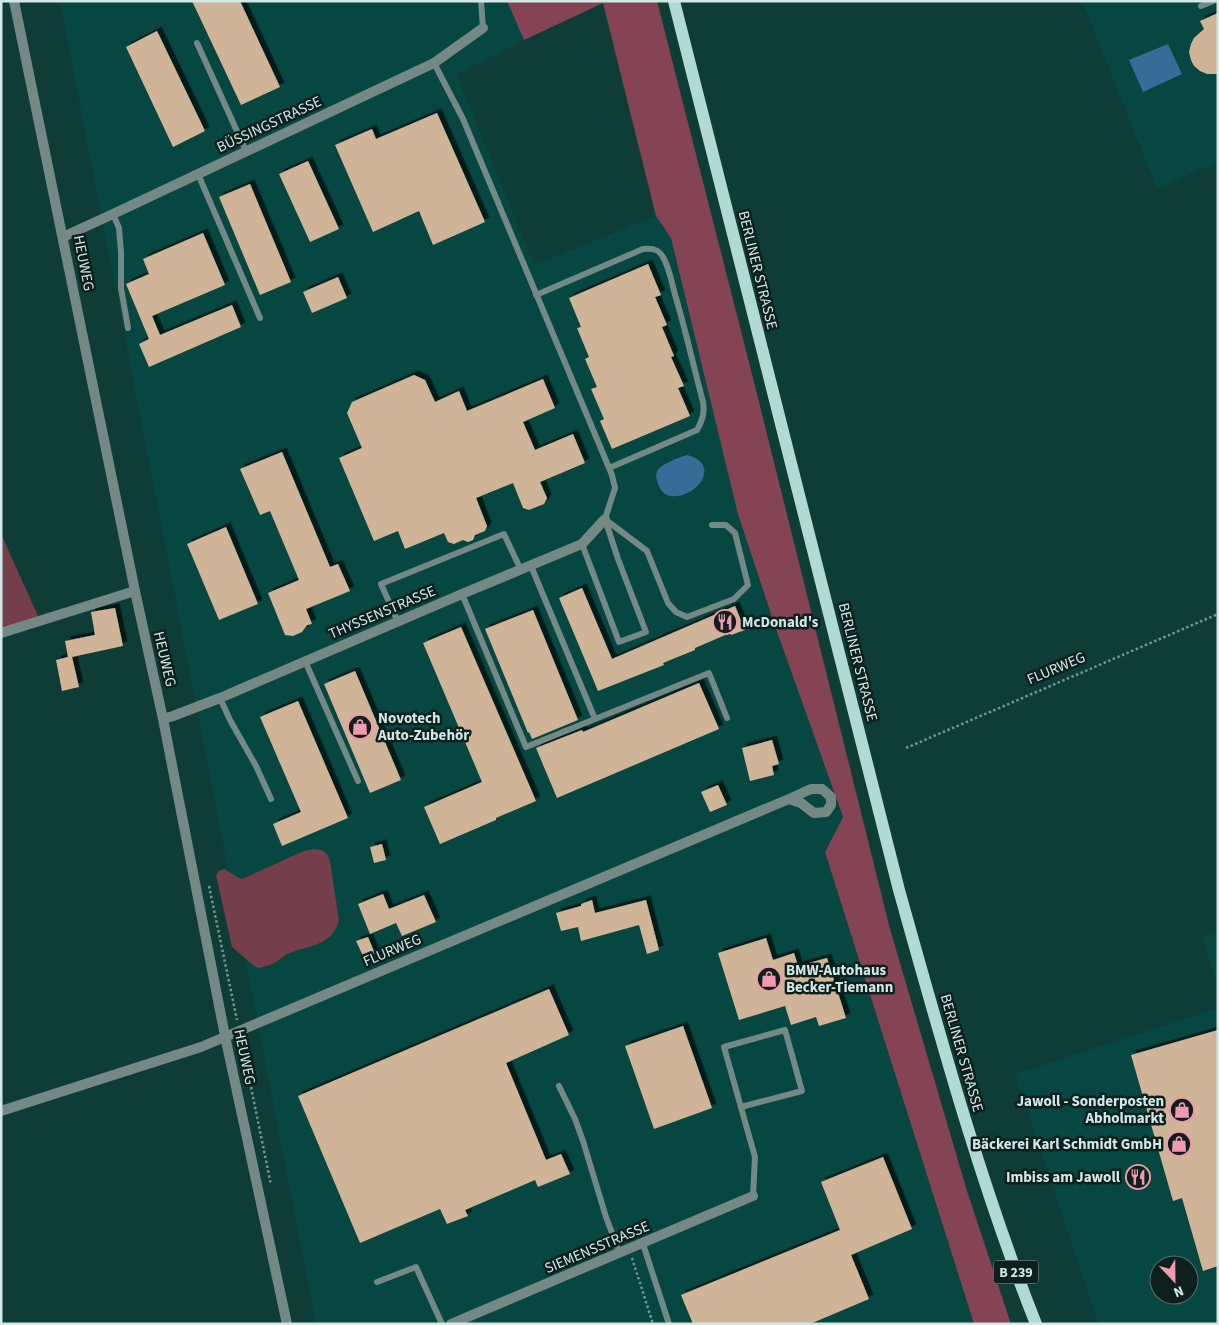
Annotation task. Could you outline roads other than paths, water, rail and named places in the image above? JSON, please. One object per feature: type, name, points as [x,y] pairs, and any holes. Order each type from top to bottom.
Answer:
[{"type":"main road","name":"BERLINER STRASSE","points":[[674,1],[899,890],[966,1123],[998,1220],[1036,1324]]},
{"type":"street","name":"HEUWEG","points":[[14,1],[163,719],[225,1036],[287,1324]]},
{"type":"street","name":"BÜSSINGSTRASSE","points":[[63,237],[434,62],[482,28]]},
{"type":"street","name":"THYSSENSTRASSE","points":[[163,719],[220,698],[582,544],[605,520]]},
{"type":"street","points":[[1,633],[135,591]]},
{"type":"street","name":"FLURWEG","points":[[1,1112],[201,1047],[225,1036],[240,1032],[789,799]]},
{"type":"street","name":"SIEMENSSTRASSE","points":[[452,1324],[753,1196]]},
{"type":"lane","points":[[481,1],[482,28]]},
{"type":"lane","points":[[1201,6],[1213,1]]},
{"type":"lane","points":[[196,43],[246,151]]},
{"type":"lane","points":[[434,62],[463,120],[609,468],[615,488],[605,520],[646,632],[619,642],[582,544]]},
{"type":"lane","points":[[198,174],[260,318]]},
{"type":"lane","points":[[114,214],[119,228],[121,288],[128,328]]},
{"type":"lane","points":[[536,295],[643,249],[651,248],[658,251],[663,257],[703,402],[703,419],[697,430],[609,468]]},
{"type":"lane","points":[[605,520],[647,551],[668,603],[676,612],[687,617],[734,599],[748,585],[735,533],[726,524],[712,525]]},
{"type":"lane","points":[[398,622],[381,584],[504,534],[520,570]]},
{"type":"lane","points":[[531,566],[595,719]]},
{"type":"lane","points":[[462,594],[526,747],[709,673],[727,718]]},
{"type":"lane","points":[[305,661],[358,781]]},
{"type":"lane","points":[[220,698],[271,799]]},
{"type":"lane","points":[[741,1108],[802,1091],[785,1030],[724,1047],[741,1108],[755,1157],[753,1196]]},
{"type":"lane","points":[[558,1086],[575,1119],[606,1217],[625,1251]]},
{"type":"lane","points":[[643,1244],[670,1324]]},
{"type":"lane","points":[[377,1282],[416,1267],[442,1324]]},
{"type":"place","name":"McDonald's","points":[[725,622]]},
{"type":"place","name":"Novotech Auto-Zubehör","points":[[360,727]]},
{"type":"place","name":"BMW-Autohaus Becker-Tiemann","points":[[769,979]]},
{"type":"place","name":"Jawoll - Sonderposten Abholmarkt","points":[[1182,1110]]},
{"type":"place","name":"Bäckerei Karl Schmidt GmbH","points":[[1179,1144]]},
{"type":"place","name":"Imbiss am Jawoll","points":[[1138,1177]]}]
